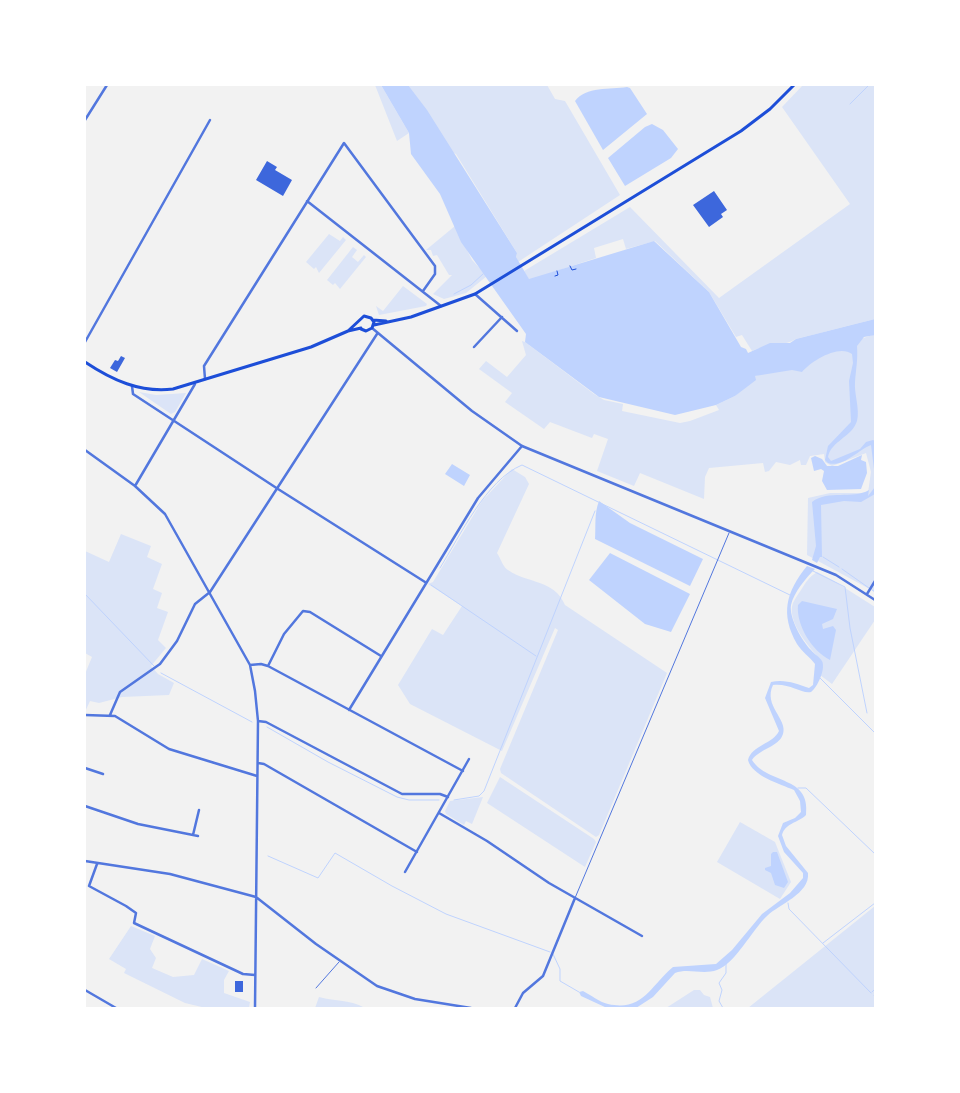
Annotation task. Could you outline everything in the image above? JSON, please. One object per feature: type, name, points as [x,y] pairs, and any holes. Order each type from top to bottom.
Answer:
[{"type":"main road","points":[[359,323],[361,328],[366,331],[387,321],[442,307],[490,286],[741,131],[770,109],[794,85]]},
{"type":"main road","points":[[348,332],[364,316],[369,316],[373,320],[387,321]]},
{"type":"main road","points":[[373,320],[373,327]]},
{"type":"main road","points":[[85,362],[114,379],[132,386],[161,390],[195,384],[311,347],[361,328]]},
{"type":"street","points":[[85,120],[107,85]]},
{"type":"street","points":[[85,342],[210,120]]},
{"type":"street","points":[[206,380],[204,366],[344,143],[435,266],[436,274],[423,291]]},
{"type":"street","points":[[307,201],[442,307]]},
{"type":"street","points":[[475,294],[517,331]]},
{"type":"street","points":[[474,347],[502,317]]},
{"type":"street","points":[[373,327],[377,334],[472,411],[522,446],[836,575],[875,600]]},
{"type":"street","points":[[110,715],[120,692],[160,664],[177,641],[195,604],[210,592],[377,334]]},
{"type":"street","points":[[135,486],[195,384]]},
{"type":"street","points":[[132,386],[133,394],[278,489],[426,582]]},
{"type":"street","points":[[348,710],[478,498],[522,446]]},
{"type":"street","points":[[85,450],[135,486],[165,514],[250,666],[258,721],[256,1008]]},
{"type":"street","points":[[867,594],[875,581]]},
{"type":"street","points":[[268,666],[284,634],[303,611],[310,612],[381,656]]},
{"type":"street","points":[[250,666],[261,664],[268,666],[462,771]]},
{"type":"street","points":[[85,715],[115,716],[169,750],[258,776]]},
{"type":"street","points":[[258,721],[266,722],[402,794],[440,794],[448,797]]},
{"type":"street","points":[[405,872],[469,759]]},
{"type":"street","points":[[258,763],[264,764],[417,852]]},
{"type":"street","points":[[85,768],[104,774]]},
{"type":"street","points":[[85,806],[138,824],[198,836]]},
{"type":"street","points":[[193,834],[199,810]]},
{"type":"street","points":[[439,813],[487,841],[549,884],[642,936]]},
{"type":"street","points":[[85,861],[170,874],[256,897],[339,961],[372,983],[390,991],[432,1004],[471,1008]]},
{"type":"street","points":[[97,864],[89,886],[136,913],[134,923],[243,974],[256,975]]},
{"type":"street","points":[[516,1008],[523,993],[543,976],[575,898]]},
{"type":"street","points":[[85,990],[116,1008]]},
{"type":"lane","points":[[575,898],[729,531]]},
{"type":"lane","points":[[316,988],[339,961]]},
{"type":"path","points":[[570,266],[572,270],[576,269]]},
{"type":"path","points":[[555,276],[558,275],[557,270]]},
{"type":"shaded area","points":[[375,85],[381,85],[409,133],[397,141]]},
{"type":"shaded area","points":[[403,85],[547,85],[555,99],[565,101],[620,195],[518,262],[517,253],[456,154],[448,151]]},
{"type":"shaded area","points":[[803,85],[875,85],[875,319],[752,351],[742,335],[736,337],[709,292],[655,241],[626,249],[623,239],[594,248],[596,258],[529,280],[524,271],[630,207],[719,298],[850,204],[782,107]]},
{"type":"shaded area","points":[[455,226],[472,260],[487,276],[466,293],[444,299],[433,294],[452,275],[449,275],[437,255],[433,256],[431,250],[426,250]]},
{"type":"shaded area","points":[[329,234],[340,241],[343,237],[346,240],[319,273],[316,267],[314,269],[306,262]]},
{"type":"shaded area","points":[[353,247],[357,250],[352,257],[358,262],[364,255],[366,257],[340,289],[335,283],[333,285],[327,280]]},
{"type":"shaded area","points":[[403,286],[427,304],[426,306],[379,315],[376,306],[383,311]]},
{"type":"shaded area","points":[[875,334],[875,592],[807,555],[808,498],[830,493],[868,493],[871,472],[866,453],[832,466],[825,462],[824,454],[810,456],[806,465],[801,465],[800,460],[790,465],[776,462],[769,471],[765,472],[763,463],[709,468],[705,477],[704,499],[640,473],[634,486],[597,471],[608,439],[594,434],[592,438],[550,422],[544,429],[505,402],[512,393],[479,369],[486,361],[507,377],[526,355],[522,341],[594,394],[604,400],[623,404],[622,411],[680,423],[719,410],[716,405],[735,396],[755,376]]},
{"type":"shaded area","points":[[139,392],[156,395],[186,393],[175,412],[171,414]]},
{"type":"shaded area","points":[[512,469],[525,477],[529,484],[497,553],[505,567],[524,578],[547,586],[560,597],[565,605],[667,673],[599,835],[596,837],[501,773],[500,769],[558,630],[555,628],[502,751],[410,704],[398,685],[432,629],[443,635],[462,606],[428,584],[433,582],[482,501]]},
{"type":"shaded area","points":[[121,534],[151,546],[147,557],[162,564],[153,589],[162,593],[157,608],[168,612],[158,640],[166,648],[151,666],[158,674],[174,683],[169,695],[122,697],[99,703],[90,701],[85,712],[85,674],[92,657],[85,653],[85,551],[109,562]]},
{"type":"shaded area","points":[[817,572],[875,607],[875,620],[832,684],[820,675],[822,661],[800,634],[793,618],[793,603],[808,580]]},
{"type":"shaded area","points":[[500,777],[594,839],[596,842],[585,867],[487,803]]},
{"type":"shaded area","points":[[483,797],[472,824],[466,821],[464,825],[446,814],[445,811],[450,801]]},
{"type":"shaded area","points":[[740,822],[775,842],[791,882],[780,899],[717,862]]},
{"type":"shaded area","points":[[875,906],[875,1008],[748,1008]]},
{"type":"shaded area","points":[[131,926],[155,936],[150,949],[156,958],[152,968],[173,977],[194,975],[202,959],[229,971],[224,980],[224,993],[250,1002],[249,1008],[206,1008],[185,1003],[124,973],[126,969],[109,959]]},
{"type":"shaded area","points":[[694,990],[700,990],[704,995],[710,997],[713,1008],[666,1008]]},
{"type":"shaded area","points":[[319,997],[354,1003],[365,1008],[315,1008]]},
{"type":"water","points":[[381,85],[408,85],[427,110],[517,253],[516,257],[529,279],[654,241],[709,292],[741,347],[746,349],[748,353],[770,343],[790,343],[796,339],[875,319],[875,335],[864,337],[857,346],[855,387],[858,412],[857,421],[851,431],[833,447],[828,457],[831,461],[860,449],[866,442],[873,440],[875,441],[875,477],[871,445],[839,463],[828,463],[825,460],[828,446],[851,422],[849,381],[853,363],[852,354],[846,351],[833,352],[826,355],[812,363],[802,372],[792,370],[755,376],[756,380],[735,396],[716,405],[675,415],[599,397],[525,342],[526,334],[461,242],[440,194],[411,154],[409,133]]},
{"type":"water","points":[[630,88],[647,114],[603,150],[575,101],[585,93],[592,91]]},
{"type":"water","points":[[652,124],[663,130],[678,149],[671,158],[625,186],[608,158],[645,127]]},
{"type":"water","points":[[862,455],[861,460],[866,462],[867,473],[861,489],[827,490],[822,481],[824,471],[821,469],[814,471],[811,458],[815,456],[822,459],[827,466],[838,466]]},
{"type":"water","points":[[452,464],[470,475],[464,486],[445,474]]},
{"type":"water","points":[[875,487],[875,494],[861,502],[844,501],[821,505],[822,557],[820,557],[817,563],[812,560],[816,546],[812,502],[826,496],[855,494],[869,490],[868,496]]},
{"type":"water","points":[[599,501],[630,523],[703,559],[690,586],[595,539],[596,515]]},
{"type":"water","points":[[610,553],[690,594],[671,632],[645,624],[589,580]]},
{"type":"water","points":[[807,566],[815,569],[798,590],[791,605],[791,610],[794,623],[800,635],[807,646],[822,661],[822,673],[818,683],[811,692],[773,685],[771,699],[784,728],[783,734],[777,742],[759,753],[752,760],[768,774],[795,787],[802,793],[806,802],[806,815],[786,828],[782,835],[786,846],[808,873],[804,887],[793,898],[761,922],[724,967],[706,972],[685,971],[675,973],[653,997],[636,1008],[607,1008],[581,996],[579,992],[583,991],[608,1004],[630,1004],[638,1001],[645,995],[673,967],[716,964],[732,950],[762,914],[790,893],[803,878],[803,873],[784,852],[778,836],[783,823],[795,818],[801,812],[800,801],[794,790],[761,775],[755,771],[748,760],[754,751],[772,739],[779,731],[765,698],[771,682],[786,682],[809,688],[813,685],[815,664],[797,644],[788,623],[787,613],[790,594]]},
{"type":"water","points":[[802,601],[837,609],[833,619],[822,624],[823,629],[833,626],[836,630],[830,660],[811,644],[802,629],[798,605]]},
{"type":"water","points":[[777,852],[788,882],[784,888],[775,885],[771,873],[765,870],[765,868],[771,866],[771,854]]},
{"type":"building","points":[[267,161],[277,167],[275,170],[292,180],[283,196],[256,180]]},
{"type":"building","points":[[714,191],[727,210],[721,214],[723,217],[709,227],[693,205]]},
{"type":"building","points":[[121,356],[125,358],[117,372],[110,368],[115,360],[118,361]]},
{"type":"building","points":[[235,981],[243,981],[243,992],[235,992]]},
{"type":"waterway","points":[[850,104],[869,85]]},
{"type":"waterway","points":[[454,294],[471,285],[483,274]]},
{"type":"waterway","points":[[440,568],[465,525],[486,496],[509,472],[522,465],[792,596]]},
{"type":"waterway","points":[[454,800],[479,796],[484,791],[595,511]]},
{"type":"waterway","points":[[823,557],[839,567]]},
{"type":"waterway","points":[[842,569],[869,588]]},
{"type":"waterway","points":[[813,571],[845,587],[850,628],[867,713]]},
{"type":"waterway","points":[[431,585],[536,656]]},
{"type":"waterway","points":[[85,594],[154,666]]},
{"type":"waterway","points":[[161,673],[252,722]]},
{"type":"waterway","points":[[819,677],[875,733]]},
{"type":"waterway","points":[[267,727],[328,762],[397,797],[409,800],[439,800]]},
{"type":"waterway","points":[[798,788],[806,788],[875,854]]},
{"type":"waterway","points":[[268,856],[318,878],[335,853],[446,914],[550,952]]},
{"type":"waterway","points":[[788,903],[789,909],[871,993]]},
{"type":"waterway","points":[[823,943],[875,903]]},
{"type":"waterway","points":[[553,954],[560,969],[560,981],[579,992]]},
{"type":"waterway","points":[[723,1008],[719,1001],[722,990],[719,983],[726,973],[726,961]]},
{"type":"waterway","points":[[872,992],[875,989]]}]
